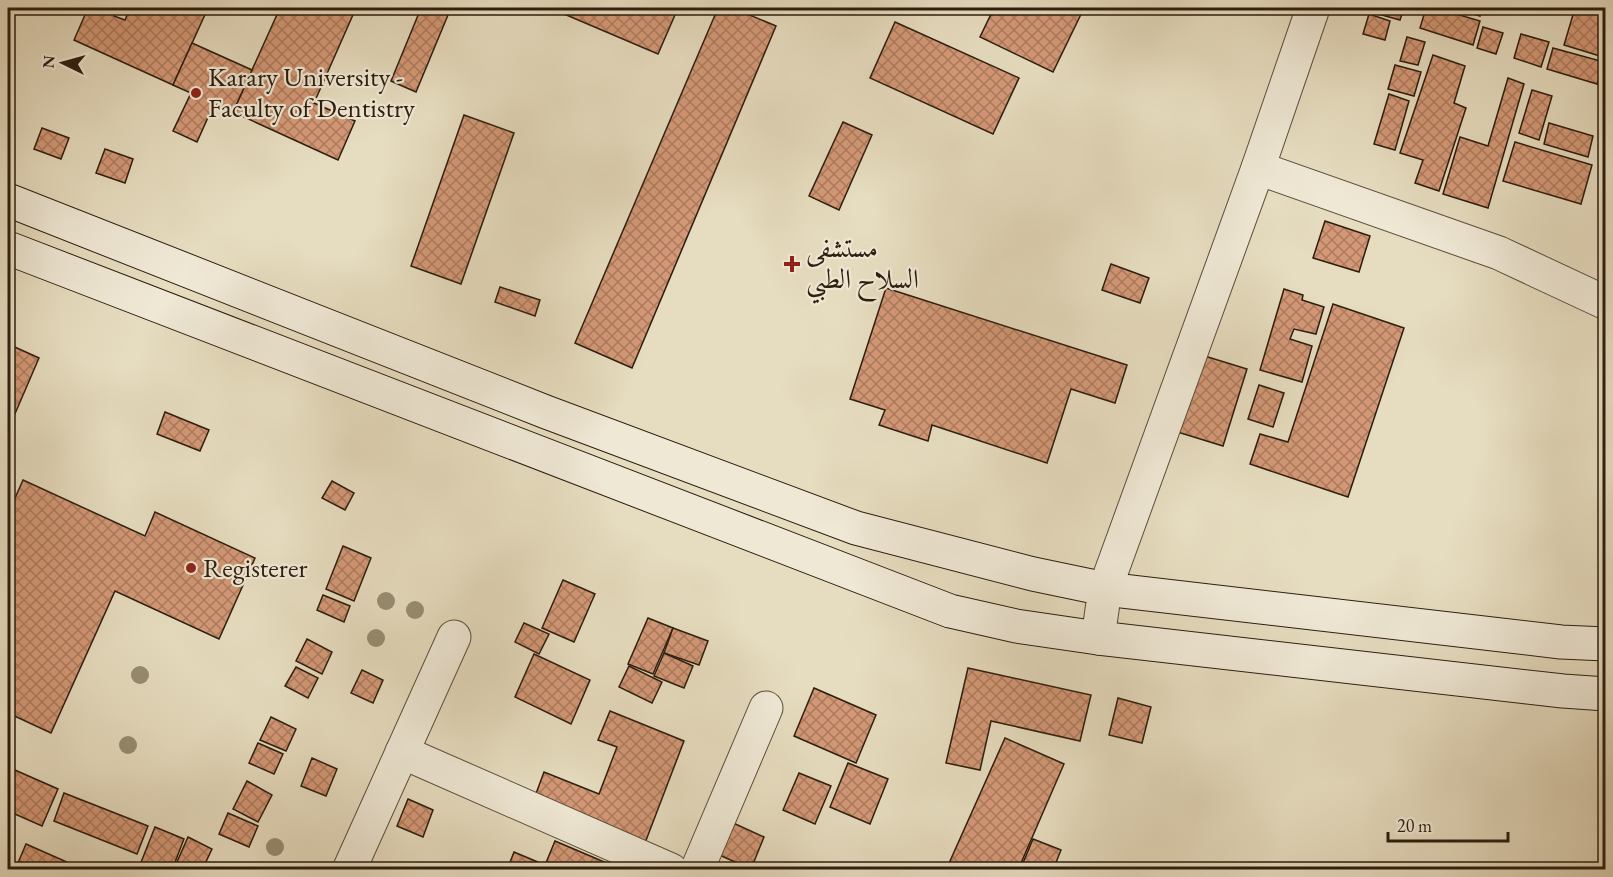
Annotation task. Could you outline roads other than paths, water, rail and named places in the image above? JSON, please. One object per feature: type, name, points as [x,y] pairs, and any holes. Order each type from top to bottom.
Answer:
[{"type":"main road","points":[[1098,638],[1105,589],[1258,168],[1312,8]]},
{"type":"main road","points":[[1258,168],[1499,253],[1605,303]]},
{"type":"main road","points":[[8,200],[546,412],[856,528],[1022,571],[1105,589],[1561,642],[1605,644]]},
{"type":"main road","points":[[8,248],[950,611],[1016,626],[1098,638],[1605,694]]},
{"type":"main road","points":[[349,870],[454,637]]},
{"type":"main road","points":[[697,870],[766,708]]},
{"type":"main road","points":[[402,752],[671,870]]},
{"type":"place","name":"Karary University - Faculty of Dentistry","points":[[196,93]]},
{"type":"place","name":"مستشفى السلاح الطبي","points":[[792,264]]},
{"type":"place","name":"Registerer","points":[[191,568]]}]
